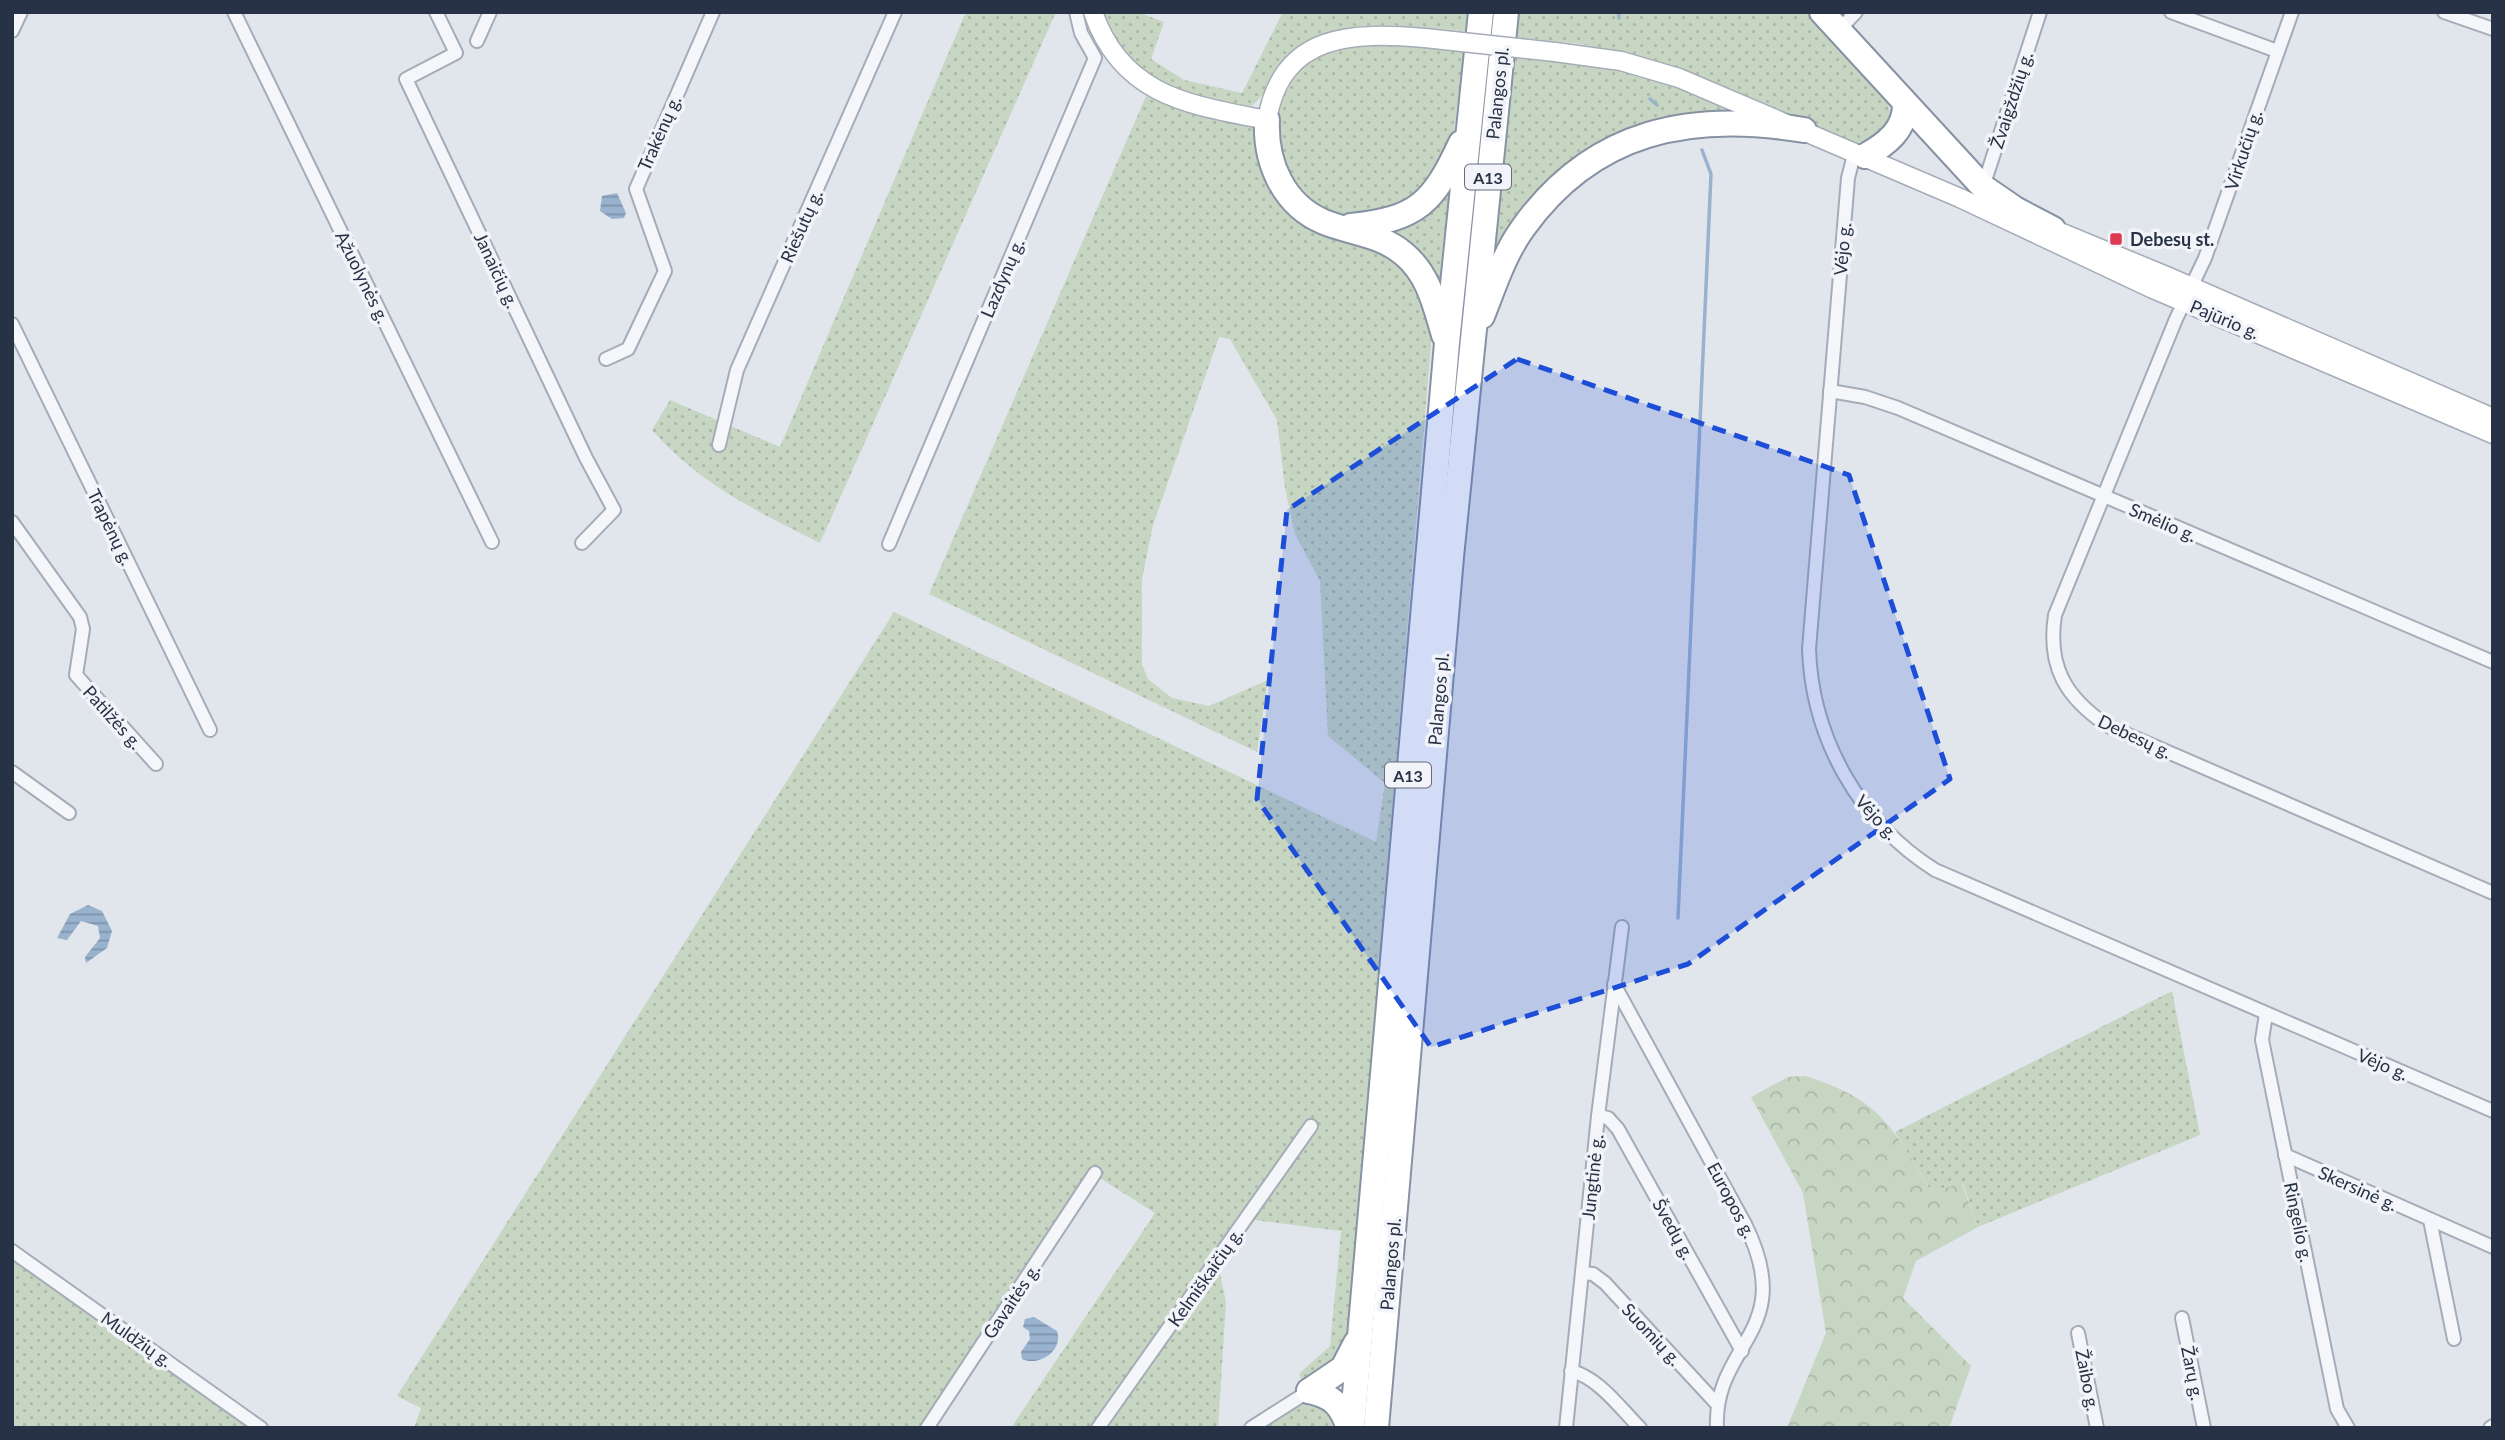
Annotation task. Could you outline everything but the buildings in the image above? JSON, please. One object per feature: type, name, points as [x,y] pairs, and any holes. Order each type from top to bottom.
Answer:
[{"type":"highway","name":"Palangos pl.","points":[[1376,1428],[1459,343],[1470,123],[1481,12]]},
{"type":"highway","name":"Palangos pl.","points":[[1351,1428],[1459,343],[1506,12]]},
{"type":"highway","points":[[1822,12],[1983,187],[2015,209],[2053,229]]},
{"type":"highway","points":[[1860,154],[1898,130],[1905,119],[1905,103]]},
{"type":"highway","points":[[1267,120],[1270,159],[1287,193],[1315,217],[1382,240],[1412,262],[1427,283],[1459,343]]},
{"type":"highway","points":[[1459,343],[1522,229],[1544,201],[1595,158],[1630,141],[1679,125],[1719,122],[1769,124],[1804,130]]},
{"type":"highway","points":[[1345,227],[1395,220],[1426,200],[1447,172],[1470,123]]},
{"type":"highway","points":[[1309,1391],[1343,1367],[1360,1336]]},
{"type":"highway","points":[[1309,1391],[1324,1394],[1336,1401],[1351,1428]]},
{"type":"main road","points":[[1093,12],[1116,55],[1132,73],[1152,89],[1205,109],[1267,120]]},
{"type":"main road","name":"Pajūrio g.","points":[[1267,120],[1272,99],[1283,77],[1303,55],[1320,44],[1355,35],[1425,38],[1555,52],[1643,66],[1679,78],[2188,294],[2493,418]]},
{"type":"main road","name":"Pajūrio g.","points":[[1960,198],[2053,229],[2493,434]]},
{"type":"street","points":[[12,31],[21,12]]},
{"type":"street","name":"Ąžuolynės g.","points":[[234,12],[492,542]]},
{"type":"street","name":"Janaičių g.","points":[[436,12],[456,53],[406,79],[586,458],[614,510],[582,543]]},
{"type":"street","points":[[477,41],[490,12]]},
{"type":"street","name":"Trakėnų g.","points":[[606,359],[628,349],[665,271],[636,189],[713,12]]},
{"type":"street","name":"Riešutų g.","points":[[719,445],[737,370],[895,12]]},
{"type":"street","name":"Lazdynų g.","points":[[889,544],[1095,58],[1081,33],[1076,12]]},
{"type":"street","points":[[1838,31],[1856,12]]},
{"type":"street","name":"Žvaigždžių g.","points":[[1983,187],[2040,12]]},
{"type":"street","points":[[2171,12],[2277,51]]},
{"type":"street","name":"Virkučių g.","points":[[2188,294],[2226,201],[2292,12]]},
{"type":"street","points":[[2444,12],[2493,29]]},
{"type":"street","name":"Vėjo g.","points":[[1860,154],[1849,164],[1810,625],[1810,672],[1820,720],[1833,754],[1853,791],[1886,831],[1935,870],[2493,1111]]},
{"type":"street","name":"Debesų g.","points":[[2188,294],[2102,496],[2055,615],[2051,638],[2059,674],[2072,696],[2088,713],[2108,726],[2493,893]]},
{"type":"street","name":"Trapėnų g.","points":[[12,324],[210,730]]},
{"type":"street","name":"Smėlio g.","points":[[1830,391],[1865,397],[1898,408],[2493,662]]},
{"type":"street","name":"Patilžės g.","points":[[12,522],[80,617],[83,629],[76,675],[156,764]]},
{"type":"street","points":[[12,772],[69,813]]},
{"type":"street","name":"Jungtinė g.","points":[[1566,1428],[1598,1116],[1622,927]]},
{"type":"street","name":"Europos g.","points":[[1614,984],[1756,1245],[1762,1266],[1764,1301],[1757,1324],[1716,1403],[1717,1428]]},
{"type":"street","name":"Ringelio g.","points":[[2266,1014],[2262,1040],[2337,1409],[2348,1428]]},
{"type":"street","name":"Švedų g.","points":[[1598,1116],[1608,1118],[1618,1129],[1742,1351]]},
{"type":"street","name":"Kelmiškaičių g.","points":[[1098,1428],[1311,1126]]},
{"type":"street","name":"Skersinė g.","points":[[2285,1155],[2493,1247]]},
{"type":"street","name":"Gavaitės g.","points":[[927,1428],[1095,1174]]},
{"type":"street","points":[[2430,1220],[2454,1339]]},
{"type":"street","name":"Muldžių g.","points":[[12,1251],[261,1428]]},
{"type":"street","name":"Suomių g.","points":[[1582,1273],[1593,1274],[1605,1283],[1716,1403]]},
{"type":"street","name":"Žarų g.","points":[[2182,1318],[2204,1428]]},
{"type":"street","name":"Žaibo g.","points":[[2078,1333],[2097,1428]]},
{"type":"street","points":[[1571,1371],[1581,1373],[1596,1384],[1640,1428]]},
{"type":"street","points":[[1251,1428],[1309,1391]]},
{"type":"highlighted area","points":[[1517,359],[1849,475],[1950,779],[1688,964],[1431,1047],[1257,799],[1287,510]]},
{"type":"green space","points":[[966,12],[1056,12],[820,543],[730,495],[690,466],[652,430],[670,400],[780,447]]},
{"type":"green space","points":[[1103,12],[1137,12],[1164,22],[1151,59],[1184,80],[1242,93],[1283,12],[1467,12],[1465,31],[1395,25],[1347,28],[1325,34],[1304,45],[1286,60],[1263,94],[1246,109],[1184,98],[1152,81],[1122,50]]},
{"type":"green space","points":[[1517,12],[1812,12],[1884,93],[1889,107],[1889,121],[1885,131],[1856,144],[1643,59],[1581,44],[1514,37]]},
{"type":"green space","points":[[1387,43],[1464,51],[1453,139],[1417,201],[1364,221],[1328,214],[1306,201],[1285,177],[1274,143],[1279,95],[1296,70],[1313,55],[1337,47]]},
{"type":"green space","points":[[1513,56],[1592,64],[1662,81],[1753,116],[1595,150],[1489,278]]},
{"type":"green space","points":[[1147,94],[1174,107],[1201,115],[1249,123],[1255,129],[1269,177],[1402,259],[1433,321],[1347,1346],[1343,1358],[1304,1384],[1299,1374],[1330,1346],[1341,1231],[1255,1220],[1219,1269],[1226,1302],[1218,1428],[1011,1428],[1155,1213],[1089,1171],[920,1428],[414,1428],[421,1408],[397,1396],[894,612],[1376,842],[1385,783],[1328,736],[1320,581],[1295,534],[1285,488],[1277,420],[1230,339],[1219,337],[1153,525],[1142,579],[1142,665],[1148,679],[1172,698],[1209,706],[1268,680],[1257,752],[929,594]]},
{"type":"green space","points":[[1453,170],[1442,303],[1375,229]]},
{"type":"green space","points":[[2172,991],[2200,1135],[1978,1227],[1963,1184],[1931,1191],[1895,1132]]},
{"type":"green space","points":[[1805,1076],[1852,1095],[1882,1118],[1894,1132],[1931,1191],[1962,1184],[1978,1227],[1916,1261],[1903,1298],[1971,1366],[1949,1428],[1787,1428],[1826,1333],[1803,1193],[1751,1097],[1788,1077]]},
{"type":"green space","points":[[12,1257],[46,1281],[250,1428],[12,1428]]},
{"type":"green space","points":[[1316,1397],[1339,1428],[1261,1428],[1299,1403]]},
{"type":"water","points":[[617,193],[626,213],[624,218],[612,219],[600,211],[602,196]]},
{"type":"water","points":[[88,905],[102,911],[112,931],[107,948],[86,963],[85,957],[100,938],[98,926],[81,921],[67,940],[57,938],[70,914]]},
{"type":"water","points":[[1034,1317],[1057,1331],[1058,1338],[1057,1345],[1048,1356],[1028,1361],[1022,1359],[1021,1352],[1030,1339],[1029,1331],[1023,1327],[1025,1319]]},
{"type":"waterway","points":[[1619,12],[1619,18]]},
{"type":"waterway","points":[[1650,99],[1657,105]]},
{"type":"waterway","points":[[1678,918],[1711,174],[1702,150]]},
{"type":"place","name":"Debesų st.","points":[[2116,239]]}]
